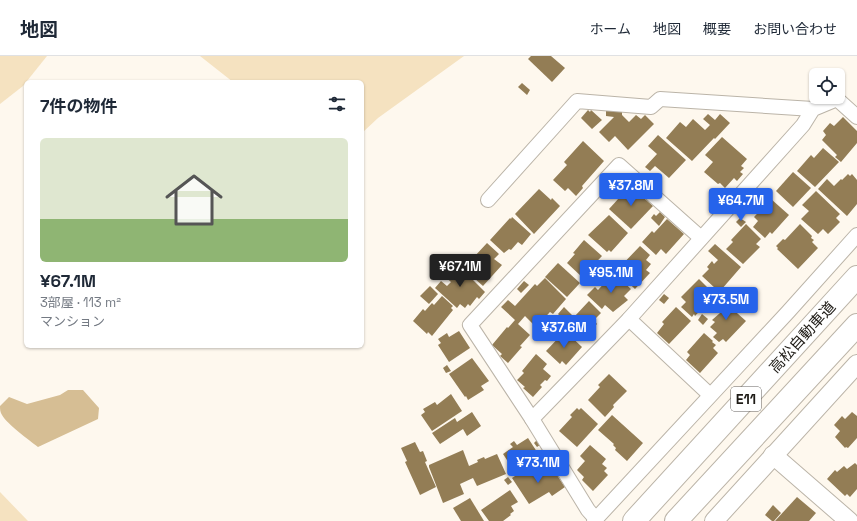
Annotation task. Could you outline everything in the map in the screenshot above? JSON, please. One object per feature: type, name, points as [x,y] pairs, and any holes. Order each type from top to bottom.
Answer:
[{"type":"highway","name":"高松自動車道","points":[[634,521],[857,277]]},
{"type":"highway","name":"E11","points":[[676,521],[857,325]]},
{"type":"street","points":[[488,200],[577,101],[651,107],[660,99],[813,109],[838,99],[857,117]]},
{"type":"street","points":[[532,419],[629,319],[803,125],[813,109]]},
{"type":"street","points":[[701,238],[619,164],[470,325],[532,419],[595,520],[857,235]]},
{"type":"street","points":[[629,319],[710,395]]},
{"type":"street","points":[[714,521],[857,364]]},
{"type":"street","points":[[773,455],[848,521]]},
{"type":"street","points":[[852,521],[857,515]]},
{"type":"shaded area","points":[[0,56],[47,56],[28,80],[24,80],[23,86],[0,104]]},
{"type":"shaded area","points":[[200,56],[464,56],[378,118],[364,131],[364,80],[230,80]]},
{"type":"shaded area","points":[[68,390],[83,390],[99,408],[98,419],[38,447],[13,427],[1,413],[0,406],[9,397],[27,404],[60,395]]},
{"type":"shaded area","points":[[0,492],[28,521],[0,521]]},
{"type":"building","points":[[531,56],[551,56],[565,68],[552,82],[528,59]]},
{"type":"building","points":[[522,83],[530,90],[527,95],[518,87]]},
{"type":"building","points":[[588,110],[590,112],[591,110],[602,120],[592,129],[581,118]]},
{"type":"building","points":[[606,110],[622,112],[622,115],[629,122],[636,115],[641,119],[645,115],[654,124],[628,150],[615,136],[609,142],[599,132],[614,117],[606,116]]},
{"type":"building","points":[[708,114],[715,120],[720,114],[730,123],[692,161],[666,138],[680,122],[686,127],[693,119],[705,130],[710,125],[703,119]]},
{"type":"building","points":[[843,117],[857,131],[857,143],[841,162],[835,157],[837,155],[822,140],[826,135],[823,131],[830,123],[834,126]]},
{"type":"building","points":[[658,135],[686,160],[669,178],[655,166],[650,171],[645,167],[657,154],[648,146]]},
{"type":"building","points":[[722,137],[747,159],[741,166],[744,168],[740,172],[743,174],[737,181],[734,178],[725,188],[704,172],[713,162],[705,155]]},
{"type":"building","points":[[583,141],[604,161],[582,186],[583,188],[576,196],[568,188],[565,191],[553,180],[567,165],[564,162]]},
{"type":"building","points":[[823,148],[839,162],[815,187],[797,171],[811,155],[814,158]]},
{"type":"building","points":[[793,172],[811,188],[793,207],[776,191]]},
{"type":"building","points":[[848,174],[850,176],[852,174],[857,180],[857,204],[847,216],[818,189],[827,179],[834,186]]},
{"type":"building","points":[[630,186],[653,206],[631,229],[609,209]]},
{"type":"building","points":[[539,189],[560,206],[534,234],[515,214]]},
{"type":"building","points":[[816,191],[840,214],[836,218],[840,222],[828,234],[823,229],[818,234],[801,219],[809,211],[802,205]]},
{"type":"building","points":[[765,192],[770,197],[766,201],[761,197]]},
{"type":"building","points":[[771,199],[789,215],[772,234],[770,232],[765,238],[753,227],[758,221],[754,217]]},
{"type":"building","points":[[660,212],[665,217],[659,226],[651,218],[654,214],[656,216]]},
{"type":"building","points":[[609,215],[628,233],[611,252],[609,250],[607,252],[588,235]]},
{"type":"building","points":[[512,217],[531,234],[522,245],[518,242],[511,250],[509,249],[504,253],[490,240]]},
{"type":"building","points":[[740,218],[746,222],[741,227],[736,222]]},
{"type":"building","points":[[667,219],[684,234],[666,254],[661,249],[656,255],[642,242],[652,231],[654,233]]},
{"type":"building","points":[[746,224],[761,239],[756,244],[760,247],[743,264],[726,249],[733,242],[731,240]]},
{"type":"building","points":[[800,224],[812,236],[811,238],[814,240],[812,242],[818,248],[798,269],[777,249],[778,248],[776,246],[783,239],[785,240]]},
{"type":"building","points":[[584,240],[602,256],[582,277],[567,263]]},
{"type":"building","points":[[487,243],[499,254],[494,259],[502,265],[483,286],[465,270],[475,259],[474,257]]},
{"type":"building","points":[[715,244],[741,267],[721,290],[718,288],[716,289],[702,276],[709,269],[707,267],[712,261],[714,264],[718,260],[708,251]]},
{"type":"building","points":[[640,246],[650,255],[646,260],[651,264],[646,270],[650,273],[635,289],[617,272],[619,270],[618,269]]},
{"type":"building","points":[[460,258],[463,262],[461,265],[457,261]]},
{"type":"building","points":[[558,263],[580,283],[567,297],[545,277]]},
{"type":"building","points":[[453,264],[455,266],[457,264],[485,292],[479,299],[477,297],[470,306],[468,304],[465,308],[460,304],[457,308],[435,288],[441,281],[447,286],[451,282],[443,275]]},
{"type":"building","points":[[616,275],[631,289],[624,296],[628,300],[613,312],[605,305],[602,309],[587,295],[595,287],[598,290],[611,276],[613,278]]},
{"type":"building","points":[[545,278],[566,299],[553,314],[550,312],[536,327],[525,316],[518,324],[530,335],[508,363],[500,356],[502,354],[492,345],[515,320],[501,307],[508,300],[515,306],[535,284],[537,286]]},
{"type":"building","points":[[699,279],[715,295],[695,316],[694,314],[692,317],[681,307],[686,302],[681,297]]},
{"type":"building","points":[[524,281],[529,285],[521,293],[517,289]]},
{"type":"building","points":[[430,286],[438,294],[429,304],[420,296]]},
{"type":"building","points":[[664,294],[669,298],[664,304],[659,300]]},
{"type":"building","points":[[442,296],[453,306],[451,308],[453,310],[432,336],[428,332],[427,334],[413,321],[423,309],[425,311],[432,303],[434,305]]},
{"type":"building","points":[[720,296],[728,304],[726,306],[728,308],[729,306],[746,321],[726,342],[723,339],[719,342],[713,337],[717,333],[710,327],[715,322],[712,320],[720,313],[711,305]]},
{"type":"building","points":[[589,301],[601,313],[594,320],[597,324],[584,338],[578,332],[576,333],[558,314],[564,307],[574,317]]},
{"type":"building","points":[[676,307],[691,321],[669,344],[657,333],[664,324],[662,322]]},
{"type":"building","points":[[702,314],[708,319],[703,325],[698,320]]},
{"type":"building","points":[[459,331],[470,348],[449,362],[438,345],[441,343],[438,339],[447,333],[449,337]]},
{"type":"building","points":[[565,331],[582,347],[566,365],[562,361],[560,364],[546,351]]},
{"type":"building","points":[[704,333],[716,345],[713,348],[718,353],[700,373],[686,360],[690,355],[687,352]]},
{"type":"building","points":[[536,354],[547,364],[543,369],[551,376],[547,381],[545,380],[540,385],[542,387],[533,397],[517,380],[524,373],[522,371]]},
{"type":"building","points":[[472,358],[489,381],[481,386],[484,390],[468,400],[449,374]]},
{"type":"building","points":[[447,365],[451,371],[446,373],[443,368]]},
{"type":"building","points":[[609,374],[627,391],[613,405],[614,407],[605,417],[588,400],[600,387],[598,385]]},
{"type":"building","points":[[451,394],[462,411],[432,431],[421,415],[425,412],[423,409],[435,402],[437,405]]},
{"type":"building","points":[[577,408],[579,410],[581,408],[598,424],[577,447],[559,431],[572,417],[570,415]]},
{"type":"building","points":[[472,412],[481,426],[467,436],[463,429],[440,444],[432,433],[455,418],[457,422]]},
{"type":"building","points":[[852,412],[857,416],[857,438],[848,448],[845,448],[835,437],[840,431],[834,425],[842,416],[845,419]]},
{"type":"building","points":[[612,415],[643,443],[627,461],[615,450],[616,448],[613,445],[614,444],[598,430]]},
{"type":"building","points":[[528,438],[539,455],[515,472],[503,454],[513,447],[510,444],[514,441],[517,445]]},
{"type":"building","points":[[537,440],[540,445],[537,447],[534,443]]},
{"type":"building","points":[[415,442],[420,452],[423,451],[427,461],[425,462],[436,487],[420,495],[405,462],[407,461],[401,448]]},
{"type":"building","points":[[590,445],[606,459],[602,464],[607,468],[604,471],[608,475],[593,491],[582,480],[584,477],[577,470],[585,461],[580,456]]},
{"type":"building","points":[[463,450],[469,466],[478,462],[477,460],[484,457],[485,459],[497,454],[506,474],[477,486],[473,478],[460,484],[464,494],[443,503],[429,465]]},
{"type":"building","points":[[855,463],[857,465],[857,489],[850,497],[847,494],[845,496],[827,479],[835,470],[837,472],[844,466],[847,469]]},
{"type":"building","points":[[551,466],[565,487],[552,496],[549,492],[529,504],[512,478],[524,470],[528,476],[535,471],[538,475]]},
{"type":"building","points":[[508,477],[512,482],[508,485],[504,480]]},
{"type":"building","points":[[510,490],[518,502],[511,506],[514,511],[503,521],[489,521],[481,510]]},
{"type":"building","points":[[797,497],[816,513],[809,521],[775,521]]},
{"type":"building","points":[[470,498],[484,521],[461,521],[453,508]]},
{"type":"building","points":[[773,505],[781,513],[774,521],[772,521],[765,515]]}]
